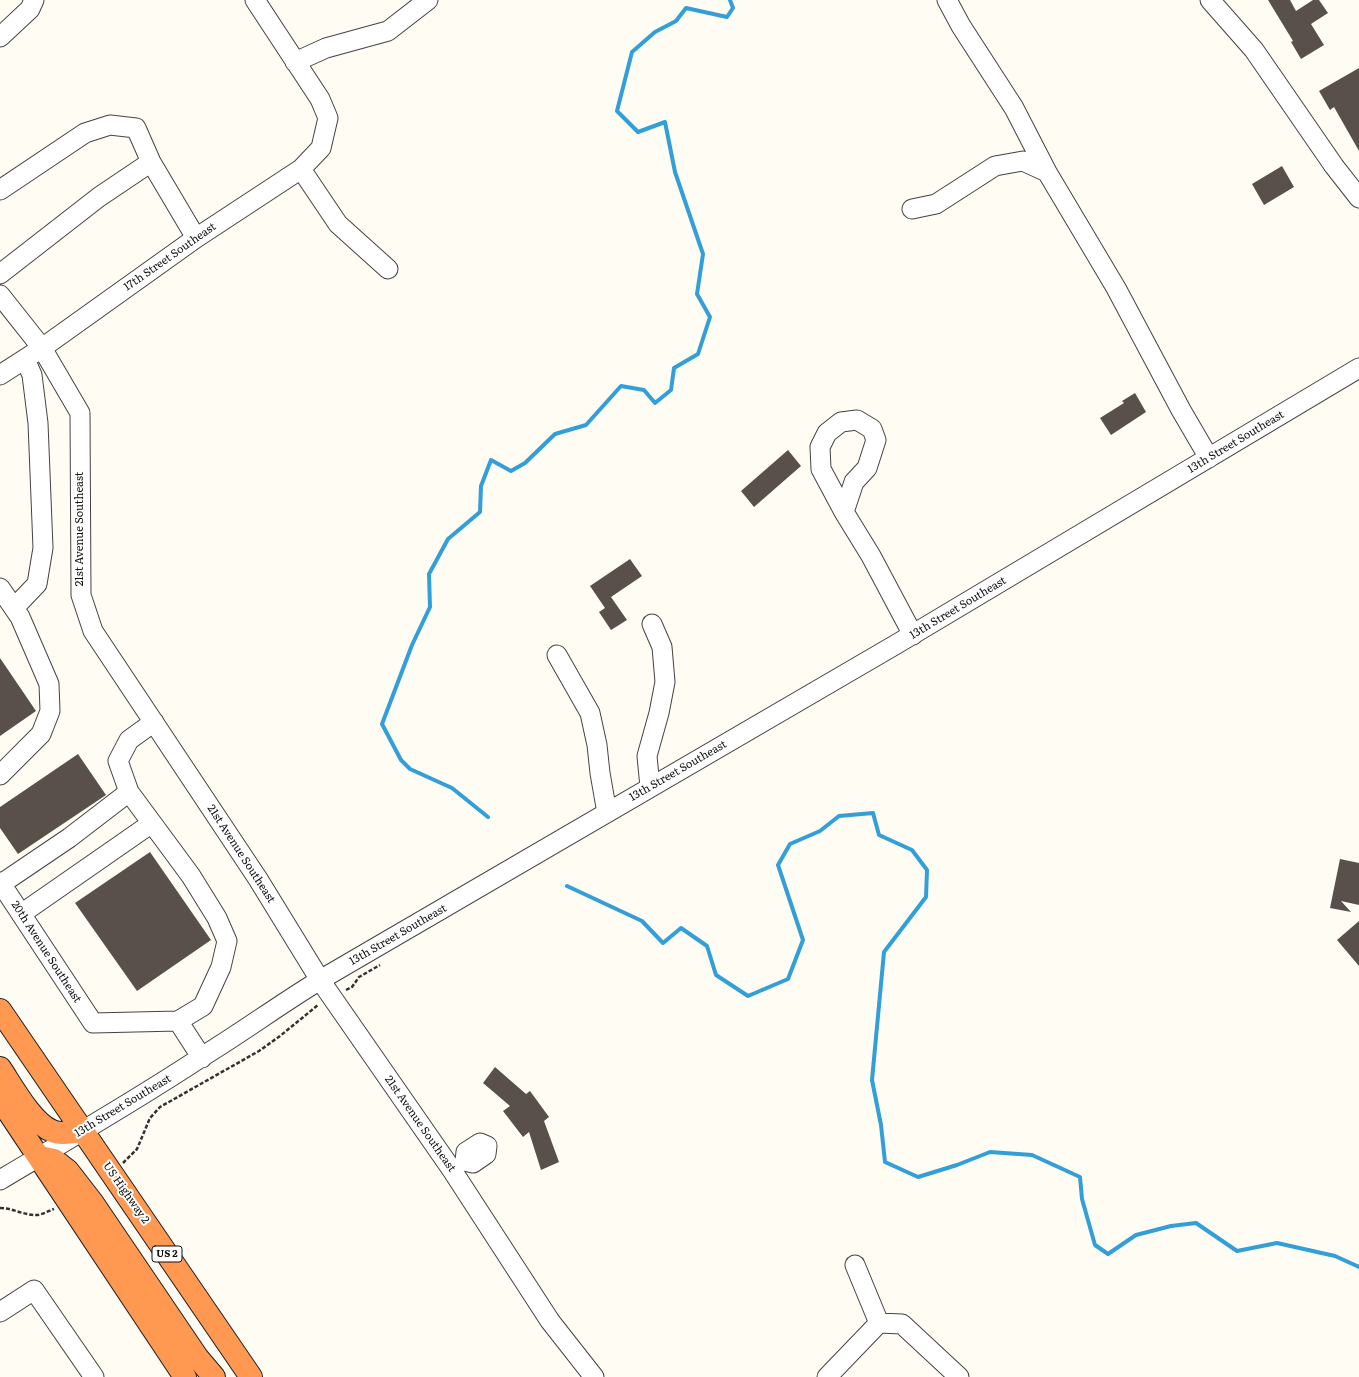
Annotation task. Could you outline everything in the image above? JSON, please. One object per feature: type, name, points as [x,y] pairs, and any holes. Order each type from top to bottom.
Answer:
[{"type":"highway","name":"US Highway 2","points":[[0,1010],[251,1377]]},
{"type":"highway","points":[[0,1068],[38,1123],[53,1132],[68,1133],[83,1131]]},
{"type":"highway","points":[[0,1098],[184,1377]]},
{"type":"highway","points":[[38,1157],[54,1160],[68,1171],[92,1202],[197,1357],[214,1377]]},
{"type":"street","points":[[0,37],[30,9],[34,0]]},
{"type":"street","name":"17th Street Southeast","points":[[0,374],[42,348],[196,238],[301,168],[321,148],[328,118],[320,99],[256,0]]},
{"type":"street","points":[[295,62],[326,48],[388,31],[428,0]]},
{"type":"street","points":[[947,0],[961,26],[1014,108],[1047,172],[1116,288],[1181,410],[1209,458]]},
{"type":"street","points":[[1210,0],[1254,50],[1334,166],[1359,198]]},
{"type":"street","points":[[0,190],[85,133],[110,125],[136,128],[151,162],[196,238]]},
{"type":"street","points":[[912,210],[936,204],[995,166],[1023,161],[1047,172]]},
{"type":"street","points":[[0,274],[99,197],[151,162]]},
{"type":"street","points":[[301,168],[338,224],[388,269]]},
{"type":"street","name":"21st Avenue Southeast","points":[[0,295],[42,348],[80,412],[81,594],[93,631],[258,879],[320,980],[458,1165],[550,1320],[594,1377]]},
{"type":"street","points":[[14,608],[37,584],[43,548],[38,423],[32,375],[25,359]]},
{"type":"street","name":"13th Street Southeast","points":[[0,1180],[202,1058],[279,1005],[320,980],[913,634],[1359,368]]},
{"type":"street","points":[[844,512],[871,556],[913,634]]},
{"type":"street","points":[[0,588],[20,617],[49,684],[50,711],[41,734],[0,774]]},
{"type":"street","points":[[650,787],[647,756],[659,713],[665,682],[662,647],[652,624]]},
{"type":"street","points":[[557,655],[590,713],[597,745],[600,773],[608,813]]},
{"type":"street","points":[[154,722],[129,740],[118,761],[129,792],[191,876],[217,918],[227,941],[221,967],[202,1006],[178,1021],[202,1058]]},
{"type":"street","points":[[1,883],[69,838],[129,792]]},
{"type":"street","points":[[21,914],[152,823]]},
{"type":"street","name":"20th Avenue Southeast","points":[[1,883],[93,1023],[178,1021]]},
{"type":"street","points":[[458,1165],[466,1152],[480,1143],[489,1145]]},
{"type":"street","points":[[856,1265],[880,1323]]},
{"type":"street","points":[[0,1312],[34,1290],[94,1377]]},
{"type":"street","points":[[827,1377],[880,1323],[902,1324],[959,1377]]},
{"type":"path","points":[[127,1160],[137,1149],[150,1118],[160,1107],[260,1051],[315,1006]]},
{"type":"path","points":[[0,1208],[8,1208],[36,1215],[56,1208]]},
{"type":"building","points":[[1268,0],[1290,0],[1296,11],[1313,0],[1319,0],[1328,13],[1311,24],[1324,45],[1301,59],[1291,42],[1293,41]]},
{"type":"building","points":[[1359,68],[1359,151],[1334,107],[1330,110],[1319,91]]},
{"type":"building","points":[[1282,166],[1294,187],[1264,205],[1252,184]]},
{"type":"building","points":[[1135,393],[1146,412],[1111,435],[1100,418],[1124,403],[1122,401]]},
{"type":"building","points":[[788,450],[801,466],[754,507],[741,491]]},
{"type":"building","points":[[630,559],[642,576],[611,597],[627,620],[611,630],[599,612],[605,608],[590,586]]},
{"type":"building","points":[[0,658],[36,711],[0,736]]},
{"type":"building","points":[[78,754],[106,795],[18,854],[0,828],[0,807]]},
{"type":"building","points":[[150,852],[211,940],[137,991],[75,903]]},
{"type":"building","points":[[1340,859],[1359,863],[1359,905],[1341,901],[1351,912],[1330,908]]},
{"type":"building","points":[[1359,921],[1359,966],[1337,940]]},
{"type":"building","points":[[495,1067],[526,1094],[530,1091],[549,1117],[544,1121],[559,1162],[541,1170],[529,1132],[523,1137],[503,1111],[510,1106],[483,1083]]},
{"type":"waterway","points":[[488,817],[452,788],[410,769],[401,760],[382,724],[412,645],[430,607],[429,574],[448,539],[480,512],[481,486],[491,460],[511,471],[525,463],[555,434],[586,425],[621,386],[644,390],[655,403],[671,390],[674,368],[698,354],[710,317],[697,294],[703,254],[675,172],[665,122],[638,132],[617,111],[632,52],[655,32],[676,21],[686,8],[727,17],[733,8],[730,0]]},
{"type":"waterway","points":[[567,886],[642,921],[663,943],[681,928],[707,946],[716,975],[748,996],[788,979],[803,940],[778,865],[790,844],[820,831],[839,816],[873,813],[879,835],[912,850],[927,870],[926,897],[884,952],[872,1080],[881,1125],[885,1162],[918,1177],[957,1165],[990,1152],[1032,1155],[1080,1177],[1082,1199],[1095,1245],[1108,1254],[1136,1235],[1171,1226],[1196,1223],[1237,1251],[1277,1243],[1335,1256],[1359,1267]]}]
